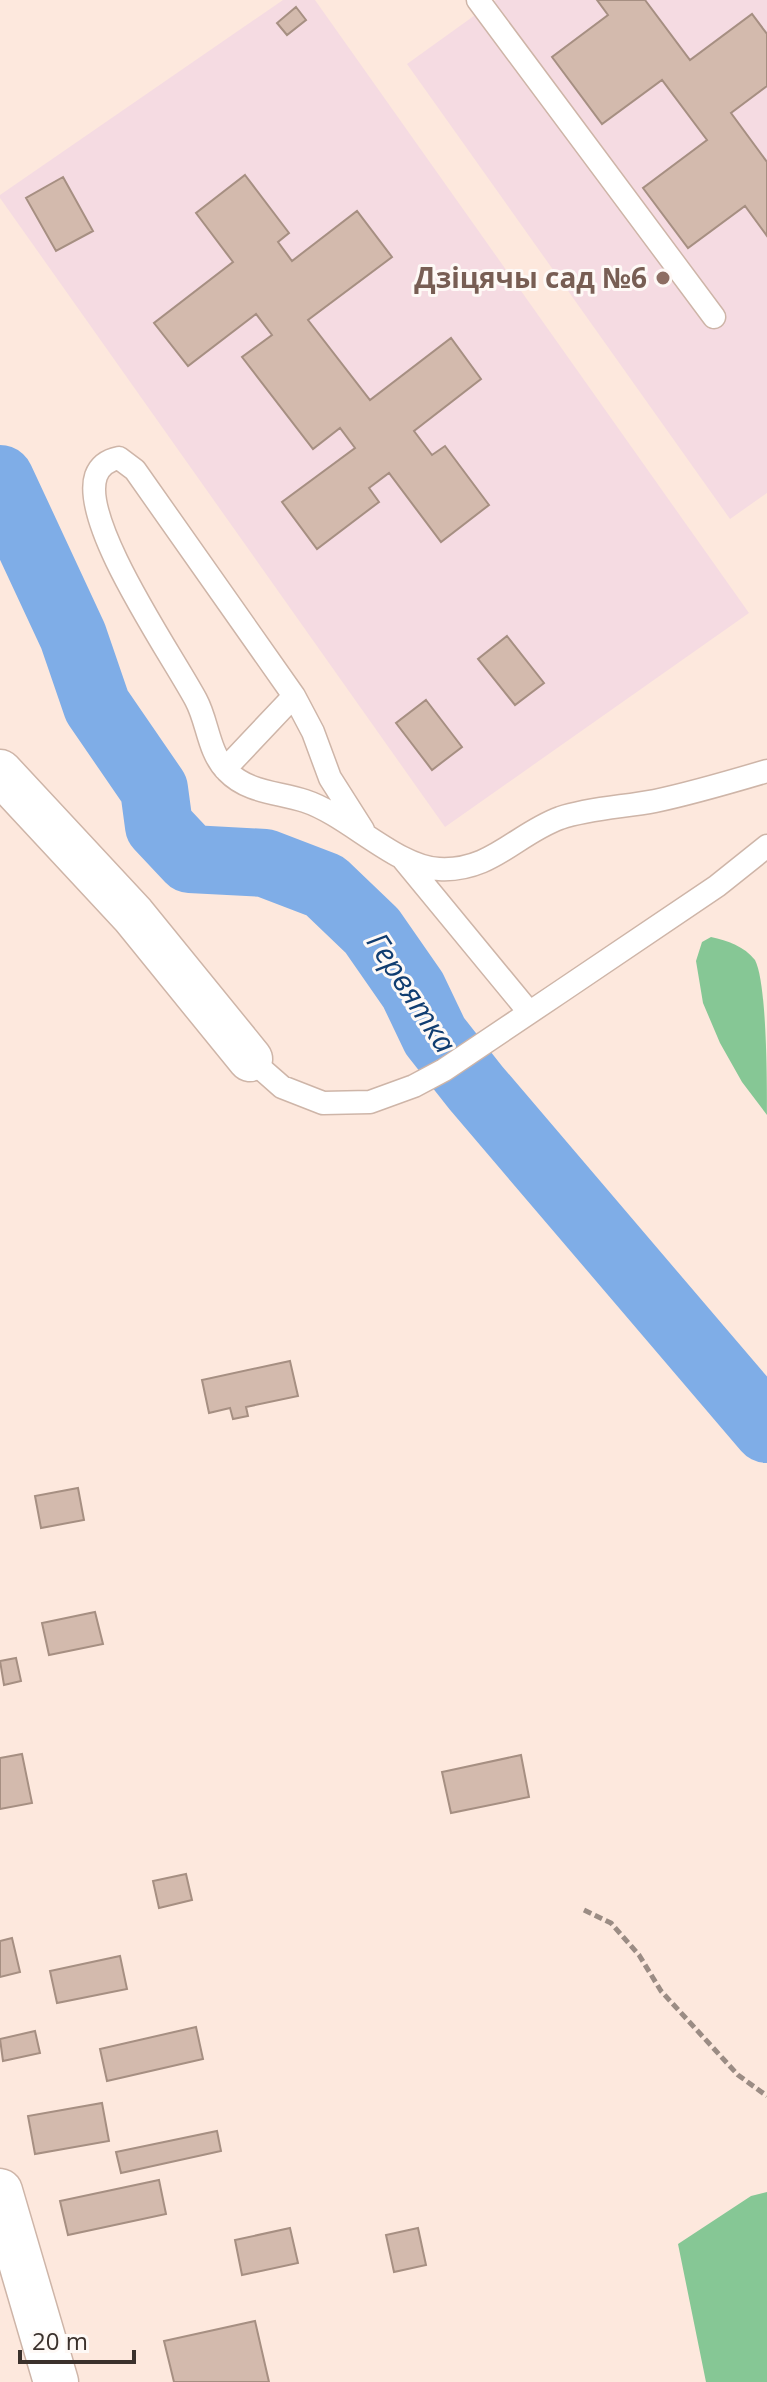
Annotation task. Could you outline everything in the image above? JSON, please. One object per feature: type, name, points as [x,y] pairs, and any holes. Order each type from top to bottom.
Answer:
[{"type":"street","points":[[0,772],[133,915],[250,1059]]},
{"type":"street","points":[[0,2191],[56,2382]]},
{"type":"lane","points":[[478,0],[714,317]]},
{"type":"lane","points":[[365,833],[330,778],[313,732],[294,696],[135,470],[119,458],[109,460],[96,475],[99,516],[118,566],[197,703],[216,756],[225,769],[235,779],[263,792],[307,802],[365,833],[402,858],[436,869],[467,868],[493,858],[560,818],[655,801],[767,771]]},
{"type":"lane","points":[[225,769],[294,696]]},
{"type":"lane","points":[[250,1059],[282,1087],[323,1103],[370,1102],[414,1086],[444,1070],[717,886],[767,846]]},
{"type":"lane","points":[[402,858],[529,1012]]},
{"type":"path","points":[[584,1910],[611,1923],[639,1955],[661,1991],[738,2075],[767,2096]]},
{"type":"shaded area","points":[[283,0],[315,0],[749,613],[445,827],[0,198],[0,195]]},
{"type":"shaded area","name":"Дзіцячы сад №6","points":[[496,0],[767,0],[767,493],[730,519],[407,64]]},
{"type":"green space","points":[[711,937],[746,951],[755,960],[759,972],[766,1034],[767,1115],[742,1082],[720,1043],[703,1003],[696,961],[702,942]]},
{"type":"green space","points":[[767,2192],[767,2382],[706,2382],[678,2244],[751,2196]]},
{"type":"building","points":[[597,0],[645,0],[690,60],[752,14],[767,34],[767,86],[731,113],[767,162],[767,236],[745,206],[688,248],[643,188],[707,140],[662,80],[602,124],[552,57],[608,15]]},
{"type":"building","points":[[296,7],[306,20],[287,35],[277,23]]},
{"type":"building","points":[[245,175],[289,233],[278,242],[292,261],[357,211],[392,257],[308,320],[370,400],[451,338],[481,379],[414,431],[432,455],[445,446],[489,505],[441,542],[389,473],[369,488],[379,502],[317,549],[282,502],[355,448],[340,428],[313,449],[242,357],[272,335],[256,314],[188,366],[154,323],[233,262],[196,213]]},
{"type":"building","points":[[63,177],[93,231],[56,251],[26,198]]},
{"type":"building","points":[[507,636],[544,683],[515,705],[478,659]]},
{"type":"building","points":[[426,700],[462,747],[432,770],[396,723]]},
{"type":"building","points":[[290,1361],[298,1396],[246,1407],[248,1416],[233,1419],[230,1408],[209,1413],[202,1380]]},
{"type":"building","points":[[78,1488],[84,1520],[41,1528],[35,1496]]},
{"type":"building","points":[[95,1612],[103,1644],[49,1655],[42,1623]]},
{"type":"building","points":[[16,1658],[21,1681],[4,1685],[0,1661]]},
{"type":"building","points":[[22,1754],[32,1803],[0,1809],[0,1758]]},
{"type":"building","points":[[521,1755],[529,1797],[451,1813],[442,1772]]},
{"type":"building","points":[[186,1874],[192,1900],[159,1908],[153,1881]]},
{"type":"building","points":[[12,1938],[20,1972],[0,1977],[0,1941]]},
{"type":"building","points":[[120,1956],[127,1989],[57,2003],[50,1971]]},
{"type":"building","points":[[196,2027],[203,2059],[107,2081],[100,2049]]},
{"type":"building","points":[[35,2031],[40,2053],[3,2061],[0,2039]]},
{"type":"building","points":[[102,2103],[109,2141],[35,2154],[28,2116]]},
{"type":"building","points":[[217,2131],[221,2151],[121,2173],[116,2152]]},
{"type":"building","points":[[159,2180],[166,2214],[68,2235],[60,2201]]},
{"type":"building","points":[[290,2228],[298,2263],[242,2275],[235,2240]]},
{"type":"building","points":[[418,2228],[426,2265],[394,2272],[386,2235]]},
{"type":"building","points":[[255,2321],[269,2382],[174,2382],[164,2341]]},
{"type":"waterway","name":"Гервятка","points":[[0,479],[73,636],[97,706],[154,789],[159,826],[190,859],[265,863],[325,886],[372,931],[413,990],[435,1036],[476,1088],[767,1429]]},
{"type":"place","name":"Дзіцячы сад №6","points":[[663,278]]}]
